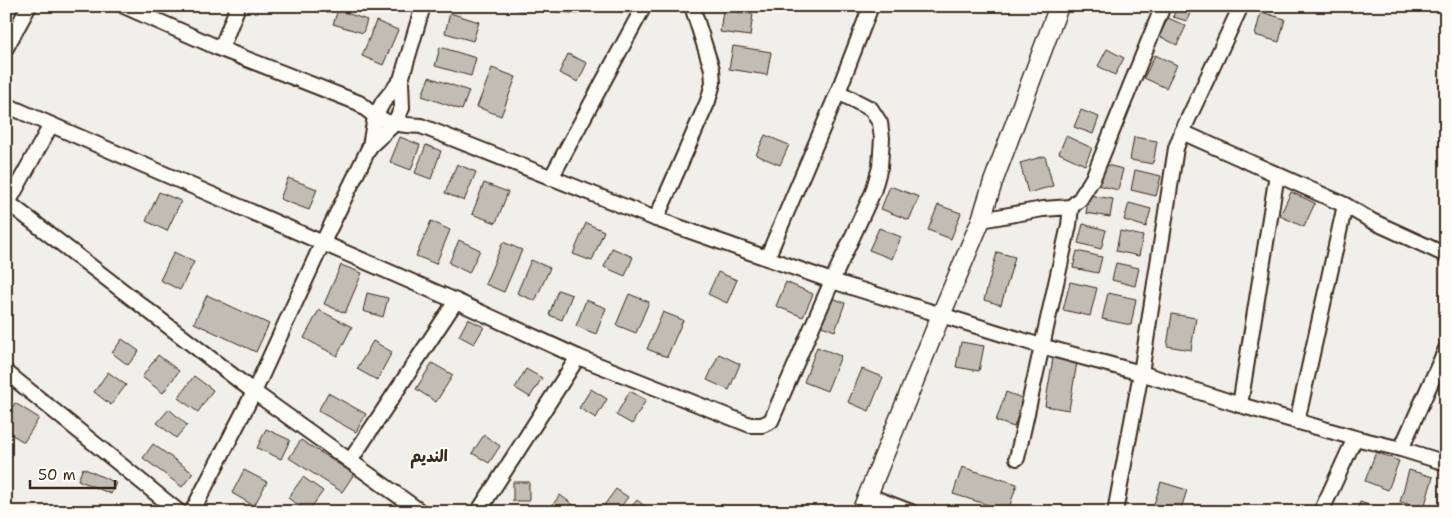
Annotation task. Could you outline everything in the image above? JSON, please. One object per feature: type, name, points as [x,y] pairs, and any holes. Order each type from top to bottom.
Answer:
[{"type":"main road","points":[[865,504],[981,220],[1059,6]]},
{"type":"street","points":[[6,48],[29,6]]},
{"type":"street","points":[[124,6],[221,49],[358,102],[375,117],[394,124],[421,126],[656,219],[832,281],[1041,346],[1141,373],[1297,422],[1401,449],[1446,463]]},
{"type":"street","points":[[221,49],[238,6]]},
{"type":"street","points":[[370,146],[394,124],[402,108],[401,80],[423,6]]},
{"type":"street","points":[[551,178],[644,6]]},
{"type":"street","points":[[656,219],[708,101],[712,83],[712,69],[692,6]]},
{"type":"street","points":[[767,258],[838,92],[871,6]]},
{"type":"street","points":[[1017,458],[1069,225],[1071,207],[1080,198],[1093,178],[1163,6]]},
{"type":"street","points":[[1115,512],[1141,373],[1176,148],[1241,6]]},
{"type":"street","points":[[192,512],[254,392],[322,244],[370,146],[375,117],[383,102],[401,80]]},
{"type":"street","points":[[6,105],[456,301],[578,357],[750,425],[762,425],[771,421],[873,192],[880,167],[882,138],[880,123],[871,109],[838,92]]},
{"type":"street","points":[[358,102],[383,102],[402,108],[421,126]]},
{"type":"street","points":[[51,125],[7,202],[254,392],[421,512]]},
{"type":"street","points":[[1182,132],[1345,205],[1372,221],[1446,256]]},
{"type":"street","points":[[1240,405],[1277,174]]},
{"type":"street","points":[[1297,422],[1345,205]]},
{"type":"street","points":[[981,220],[1071,207]]},
{"type":"street","points":[[350,461],[456,301]]},
{"type":"street","points":[[1401,449],[1446,349]]},
{"type":"street","points":[[478,512],[578,357]]},
{"type":"street","points":[[7,375],[179,512]]},
{"type":"street","points":[[1321,512],[1355,438]]},
{"type":"street","points":[[865,504],[911,512]]},
{"type":"building","points":[[508,6],[525,6],[523,12]]},
{"type":"building","points":[[543,6],[579,6],[578,14],[543,10]]},
{"type":"building","points":[[593,6],[629,6],[628,13]]},
{"type":"building","points":[[1177,6],[1192,7],[1187,21],[1173,17]]},
{"type":"building","points":[[338,10],[367,20],[363,33],[333,24]]},
{"type":"building","points":[[723,10],[753,14],[750,36],[720,32]]},
{"type":"building","points":[[1261,12],[1285,19],[1279,42],[1255,35]]},
{"type":"building","points":[[450,13],[479,22],[473,41],[445,33]]},
{"type":"building","points":[[1168,18],[1186,26],[1177,45],[1159,36]]},
{"type":"building","points":[[376,21],[398,30],[383,65],[362,56]]},
{"type":"building","points":[[733,46],[771,52],[767,75],[729,69]]},
{"type":"building","points":[[440,47],[476,58],[471,76],[435,66]]},
{"type":"building","points":[[1107,49],[1124,58],[1115,75],[1098,66]]},
{"type":"building","points":[[568,54],[587,63],[578,82],[559,73]]},
{"type":"building","points":[[1155,55],[1177,65],[1166,88],[1144,78]]},
{"type":"building","points":[[492,68],[516,77],[501,116],[477,107]]},
{"type":"building","points":[[429,77],[469,91],[462,110],[422,96]]},
{"type":"building","points":[[1081,110],[1099,117],[1093,134],[1074,127]]},
{"type":"building","points":[[765,135],[789,145],[780,165],[756,155]]},
{"type":"building","points":[[1066,136],[1092,148],[1085,165],[1059,153]]},
{"type":"building","points":[[400,137],[420,145],[411,170],[390,162]]},
{"type":"building","points":[[1134,137],[1157,141],[1153,164],[1130,160]]},
{"type":"building","points":[[426,145],[441,151],[431,179],[415,173]]},
{"type":"building","points":[[1045,156],[1053,186],[1028,193],[1020,163]]},
{"type":"building","points":[[457,164],[476,172],[464,201],[445,193]]},
{"type":"building","points":[[1103,164],[1123,169],[1118,190],[1098,185]]},
{"type":"building","points":[[1135,170],[1161,176],[1156,196],[1131,190]]},
{"type":"building","points":[[288,178],[317,189],[309,210],[280,199]]},
{"type":"building","points":[[484,183],[508,192],[496,223],[472,214]]},
{"type":"building","points":[[890,186],[919,197],[909,220],[881,209]]},
{"type":"building","points":[[159,192],[181,201],[167,231],[146,221]]},
{"type":"building","points":[[1291,192],[1315,203],[1304,227],[1280,216]]},
{"type":"building","points":[[1089,195],[1113,199],[1110,217],[1086,213]]},
{"type":"building","points":[[1129,203],[1151,209],[1146,227],[1124,220]]},
{"type":"building","points":[[938,205],[961,213],[951,239],[928,230]]},
{"type":"building","points":[[431,221],[450,230],[436,264],[416,256]]},
{"type":"building","points":[[586,223],[604,231],[592,261],[573,254]]},
{"type":"building","points":[[1083,224],[1106,230],[1101,249],[1078,243]]},
{"type":"building","points":[[879,228],[901,237],[892,259],[869,250]]},
{"type":"building","points":[[1120,231],[1143,236],[1139,256],[1116,251]]},
{"type":"building","points":[[459,240],[480,250],[469,273],[449,263]]},
{"type":"building","points":[[503,242],[522,250],[504,292],[485,284]]},
{"type":"building","points":[[612,248],[633,257],[625,276],[604,267]]},
{"type":"building","points":[[1077,251],[1102,257],[1098,273],[1073,268]]},
{"type":"building","points":[[174,252],[194,262],[180,290],[160,280]]},
{"type":"building","points":[[997,252],[1015,257],[1001,305],[984,300]]},
{"type":"building","points":[[531,260],[550,268],[535,301],[517,293]]},
{"type":"building","points":[[1116,263],[1139,268],[1135,286],[1112,280]]},
{"type":"building","points":[[341,265],[362,273],[345,313],[324,304]]},
{"type":"building","points":[[718,272],[737,280],[727,303],[708,294]]},
{"type":"building","points":[[786,282],[813,294],[803,317],[776,306]]},
{"type":"building","points":[[1070,282],[1097,288],[1090,316],[1063,310]]},
{"type":"building","points":[[558,290],[572,295],[562,320],[549,315]]},
{"type":"building","points":[[367,293],[388,298],[383,317],[363,311]]},
{"type":"building","points":[[1108,293],[1136,299],[1131,325],[1102,319]]},
{"type":"building","points":[[629,294],[649,302],[636,333],[616,325]]},
{"type":"building","points":[[207,295],[269,324],[256,352],[194,323]]},
{"type":"building","points":[[830,297],[845,303],[835,331],[819,325]]},
{"type":"building","points":[[586,300],[606,308],[596,334],[576,326]]},
{"type":"building","points":[[319,310],[352,327],[337,356],[304,338]]},
{"type":"building","points":[[663,312],[683,320],[667,357],[647,349]]},
{"type":"building","points":[[1172,314],[1196,318],[1191,350],[1167,346]]},
{"type":"building","points":[[468,319],[484,327],[474,344],[459,336]]},
{"type":"building","points":[[122,339],[139,351],[128,365],[112,353]]},
{"type":"building","points":[[373,341],[392,352],[377,380],[357,369]]},
{"type":"building","points":[[961,342],[984,346],[979,371],[956,367]]},
{"type":"building","points":[[817,347],[841,356],[827,391],[804,382]]},
{"type":"building","points":[[719,354],[740,364],[729,390],[707,380]]},
{"type":"building","points":[[158,355],[179,371],[163,393],[142,377]]},
{"type":"building","points":[[1053,358],[1077,362],[1069,410],[1045,406]]},
{"type":"building","points":[[432,363],[453,375],[436,402],[416,389]]},
{"type":"building","points":[[526,369],[542,378],[530,397],[515,388]]},
{"type":"building","points":[[862,369],[883,377],[869,411],[848,402]]},
{"type":"building","points":[[108,372],[126,385],[111,405],[94,392]]},
{"type":"building","points":[[194,376],[213,390],[198,412],[178,398]]},
{"type":"building","points":[[591,389],[607,399],[596,418],[579,408]]},
{"type":"building","points":[[630,391],[646,400],[632,424],[616,415]]},
{"type":"building","points":[[1006,392],[1024,399],[1014,427],[996,421]]},
{"type":"building","points":[[328,393],[366,414],[356,432],[318,411]]},
{"type":"building","points":[[15,403],[39,418],[24,442],[6,431],[6,417]]},
{"type":"building","points":[[169,409],[187,425],[176,438],[157,423]]},
{"type":"building","points":[[266,429],[290,440],[281,459],[257,448]]},
{"type":"building","points":[[484,435],[500,446],[489,463],[472,453]]},
{"type":"building","points":[[301,440],[354,474],[342,492],[289,458]]},
{"type":"building","points":[[153,444],[193,473],[182,487],[143,458]]},
{"type":"building","points":[[1376,452],[1399,461],[1388,490],[1365,481]]},
{"type":"building","points":[[962,467],[1017,484],[1008,511],[953,494]]},
{"type":"building","points":[[83,468],[116,483],[111,494],[78,480]]},
{"type":"building","points":[[244,470],[267,482],[254,506],[232,493]]},
{"type":"building","points":[[1409,470],[1433,477],[1424,508],[1400,502]]},
{"type":"building","points":[[303,477],[323,491],[308,512],[288,498]]},
{"type":"building","points":[[513,482],[529,482],[529,501],[513,501]]},
{"type":"building","points":[[1161,482],[1187,490],[1180,512],[1154,504]]},
{"type":"building","points":[[616,489],[628,497],[617,512],[599,512]]},
{"type":"building","points":[[560,495],[583,512],[547,512]]},
{"type":"building","points":[[637,500],[652,512],[627,512]]},
{"type":"building","points":[[1360,502],[1385,511],[1356,512]]},
{"type":"district","name":"النديم","points":[[429,456]]}]
